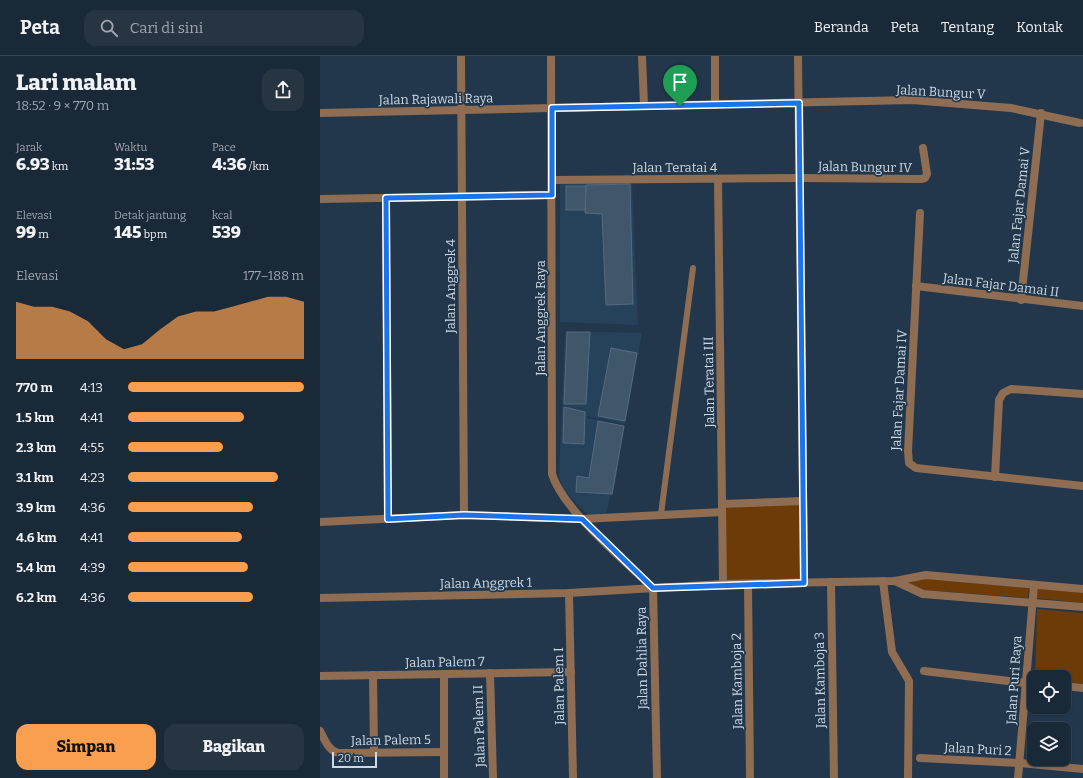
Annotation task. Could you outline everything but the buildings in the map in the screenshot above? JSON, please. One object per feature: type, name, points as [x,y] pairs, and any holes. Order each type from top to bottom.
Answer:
[{"type":"street","name":"Jalan Anggrek 4","points":[[461,56],[460,111],[464,515]]},
{"type":"street","name":"Jalan Anggrek Raya","points":[[551,56],[552,474],[558,490],[582,519]]},
{"type":"street","points":[[642,56],[644,106]]},
{"type":"street","points":[[715,56],[715,105]]},
{"type":"street","points":[[798,56],[804,583]]},
{"type":"street","name":"Jalan Bungur V","points":[[644,106],[912,100],[1011,108],[1080,122]]},
{"type":"street","name":"Jalan Rajawali Raya","points":[[320,112],[460,111],[644,106]]},
{"type":"street","name":"Jalan Fajar Damai V","points":[[1022,300],[1041,113]]},
{"type":"street","name":"Jalan Bungur IV","points":[[799,178],[921,179],[925,178],[926,174],[923,148]]},
{"type":"street","name":"Jalan Teratai 4","points":[[552,180],[799,178]]},
{"type":"street","name":"Jalan Teratai III","points":[[718,179],[723,584]]},
{"type":"street","points":[[320,199],[552,195]]},
{"type":"street","points":[[386,198],[388,519]]},
{"type":"street","name":"Jalan Fajar Damai IV","points":[[920,213],[908,451],[909,463],[916,468],[1083,486]]},
{"type":"street","name":"Jalan Fajar Damai II","points":[[916,286],[1022,300],[1083,306]]},
{"type":"street","points":[[995,477],[999,400],[1003,393],[1011,389],[1083,394]]},
{"type":"street","points":[[320,522],[464,515],[582,519],[661,514],[803,501]]},
{"type":"street","name":"Jalan Dahlia Raya","points":[[582,519],[653,588],[657,778]]},
{"type":"street","name":"Jalan Anggrek 1","points":[[320,598],[569,593],[723,584],[883,582],[926,575],[1083,589]]},
{"type":"street","points":[[895,581],[923,594],[1083,607]]},
{"type":"street","name":"Jalan Kamboja 3","points":[[831,582],[834,778]]},
{"type":"street","points":[[883,582],[892,652],[909,681],[908,778]]},
{"type":"street","name":"Jalan Kamboja 2","points":[[748,584],[750,778]]},
{"type":"street","name":"Jalan Puri Raya","points":[[1030,670],[1031,602],[1034,584]]},
{"type":"street","name":"Jalan Palem I","points":[[569,593],[573,778]]},
{"type":"street","points":[[924,671],[1027,683]]},
{"type":"street","name":"Jalan Palem 7","points":[[320,676],[571,672]]},
{"type":"street","name":"Jalan Palem II","points":[[490,673],[493,778]]},
{"type":"street","points":[[444,674],[444,778]]},
{"type":"street","points":[[373,675],[374,752]]},
{"type":"street","points":[[1071,687],[1083,688]]},
{"type":"street","name":"Jalan Puri Raya","points":[[1018,778],[1027,707]]},
{"type":"street","name":"Jalan Palem 5","points":[[320,732],[328,747],[338,753],[444,752]]},
{"type":"street","name":"Jalan Puri 2","points":[[920,758],[1020,763],[1083,769]]},
{"type":"lane","points":[[661,514],[693,268]]},
{"type":"shaded area","points":[[632,182],[638,325],[560,322],[560,183]]},
{"type":"shaded area","points":[[565,331],[642,333],[625,424],[588,416],[588,413],[587,418],[625,426],[613,495],[610,496],[606,516],[591,518],[565,491],[559,477]]},
{"type":"shaded area","points":[[800,504],[801,580],[726,581],[726,508]]},
{"type":"shaded area","points":[[925,578],[1029,588],[1028,598],[923,590],[908,583]]},
{"type":"shaded area","points":[[1038,588],[1083,593],[1083,603],[1036,598]]},
{"type":"shaded area","points":[[1037,609],[1083,613],[1083,684],[1071,682],[1071,670],[1035,670]]},
{"type":"route","points":[[799,103],[804,583],[723,584],[653,588],[582,519],[464,515],[388,519],[386,198],[552,195],[552,108],[680,106],[799,103]]}]
